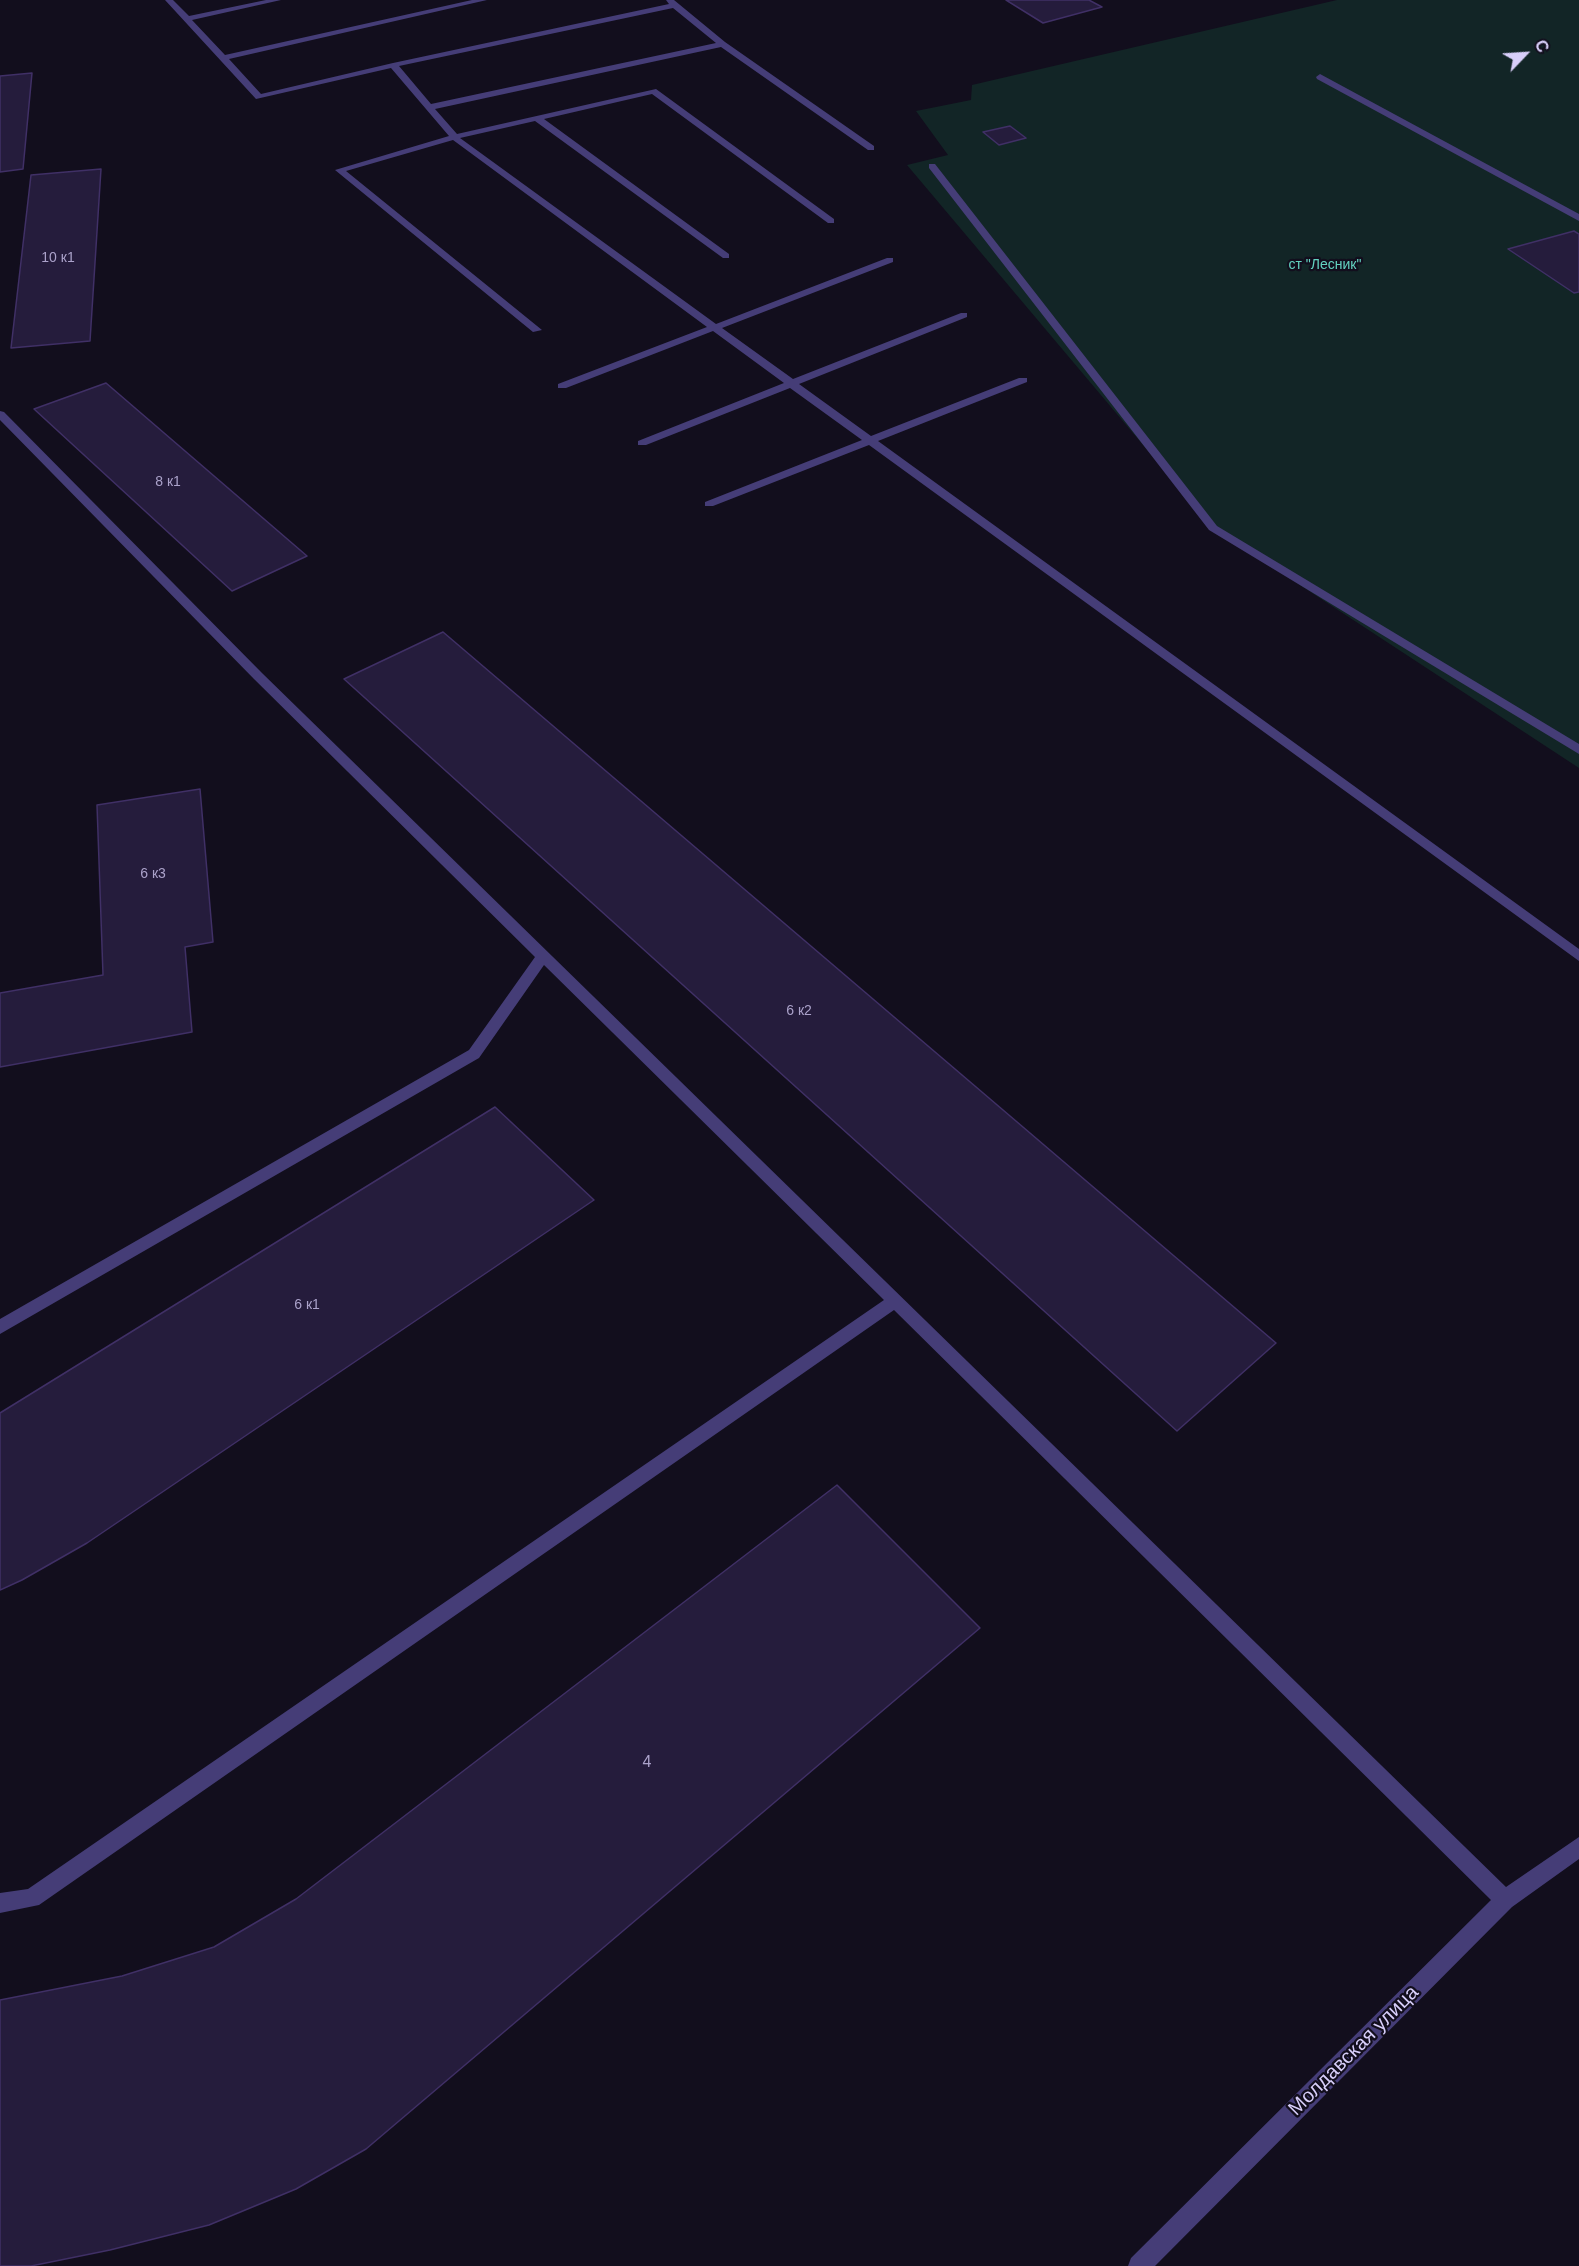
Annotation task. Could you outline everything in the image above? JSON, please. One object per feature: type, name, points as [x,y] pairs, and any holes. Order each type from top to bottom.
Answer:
[{"type":"street","points":[[169,0],[259,97],[673,2],[722,44],[871,148]]},
{"type":"street","points":[[186,19],[277,0]]},
{"type":"street","points":[[223,58],[483,0]]},
{"type":"street","points":[[430,106],[722,44]]},
{"type":"street","points":[[393,65],[455,136],[1579,956]]},
{"type":"street","points":[[1320,77],[1579,218]]},
{"type":"street","points":[[537,330],[339,170],[455,136],[653,91],[803,203],[831,221]]},
{"type":"street","points":[[537,118],[726,256]]},
{"type":"street","points":[[932,166],[1213,528],[1579,750]]},
{"type":"street","points":[[562,386],[890,260]]},
{"type":"street","points":[[642,443],[964,315]]},
{"type":"street","points":[[709,504],[1023,380]]},
{"type":"street","points":[[0,414],[258,676],[1505,1899]]},
{"type":"street","points":[[0,1327],[474,1054],[543,956]]},
{"type":"street","points":[[0,1903],[32,1898],[894,1301]]},
{"type":"street","name":"Молдавская улица","points":[[1139,2266],[1505,1899],[1579,1847]]},
{"type":"green space","name":"ст \"Лесник\"","points":[[1337,0],[1579,0],[1579,768],[1213,528],[907,165],[948,155],[916,111],[971,100],[972,85]]},
{"type":"building","points":[[1006,0],[1089,0],[1102,7],[1043,23]]},
{"type":"building","points":[[32,73],[23,169],[0,172],[0,76]]},
{"type":"building","points":[[1010,126],[1026,138],[999,145],[983,132]]},
{"type":"building","points":[[101,169],[90,341],[11,348],[31,175]]},
{"type":"building","points":[[1574,231],[1579,234],[1579,292],[1574,293],[1508,249]]},
{"type":"building","points":[[106,383],[307,556],[232,591],[34,409]]},
{"type":"building","points":[[443,632],[1276,1343],[1177,1431],[344,679]]},
{"type":"building","points":[[200,789],[213,942],[185,947],[192,1032],[0,1067],[0,993],[103,975],[97,805]]},
{"type":"building","points":[[495,1107],[594,1200],[87,1543],[0,1590],[0,1413]]},
{"type":"building","points":[[837,1485],[980,1628],[366,2149],[296,2189],[209,2225],[110,2250],[31,2266],[0,2266],[0,2000],[122,1976],[214,1947],[296,1899]]}]
